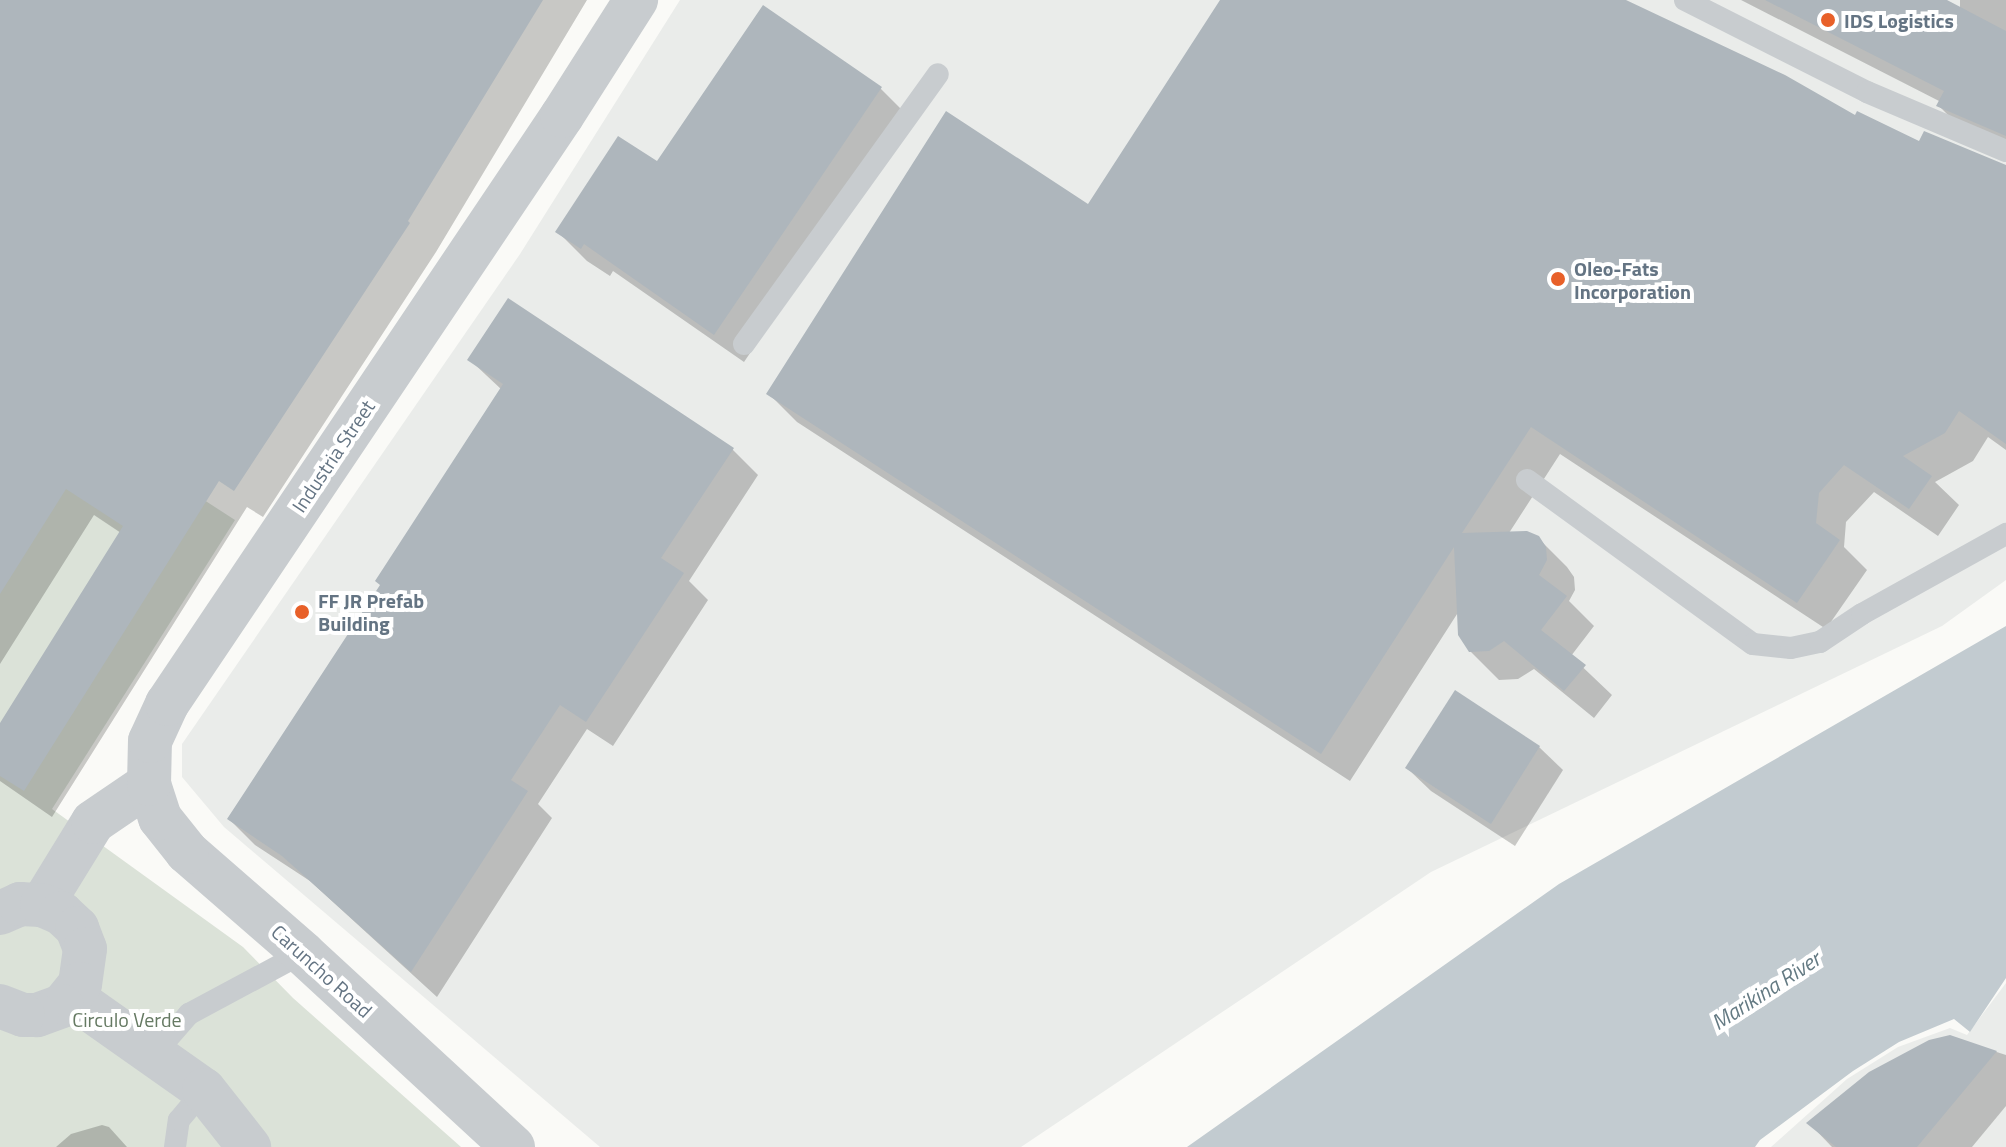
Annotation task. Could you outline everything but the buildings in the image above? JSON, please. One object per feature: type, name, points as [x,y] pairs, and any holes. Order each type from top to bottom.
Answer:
[{"type":"street","name":"Industria Street","points":[[149,784],[150,741],[167,704],[562,116],[636,0]]},
{"type":"street","points":[[21,909],[93,822],[149,784]]},
{"type":"street","name":"Caruncho Road","points":[[149,784],[160,818],[187,852],[303,953],[513,1147]]},
{"type":"street","points":[[0,1006],[23,1015],[37,1015],[62,1006],[72,997],[85,970],[85,949],[77,928],[61,913],[21,909]]},
{"type":"street","points":[[72,997],[204,1090],[249,1147]]},
{"type":"lane","points":[[1685,0],[1867,92],[2006,151]]},
{"type":"lane","points":[[744,344],[938,74]]},
{"type":"lane","points":[[1527,480],[1753,644],[1791,648],[1820,642],[1862,614],[2006,534]]},
{"type":"lane","points":[[155,1053],[189,1014],[303,953]]},
{"type":"lane","points":[[175,1147],[179,1120],[204,1090]]},
{"type":"shaded area","points":[[680,0],[2006,0],[2006,580],[1942,626],[1431,872],[1021,1147],[600,1147],[224,827],[182,777],[182,744],[520,254]]},
{"type":"shaded area","points":[[2006,983],[2006,1147],[1771,1147],[1847,1079],[1898,1047],[1950,1028],[1967,1035]]},
{"type":"green space","name":"Circulo Verde","points":[[0,368],[235,520],[52,809],[243,947],[293,998],[461,1147],[0,1147]]},
{"type":"water","name":"Marikina River","points":[[2006,626],[2006,978],[1970,1032],[1954,1019],[1899,1042],[1853,1071],[1760,1140],[1755,1147],[1187,1147],[1559,884]]},
{"type":"place","name":"IDS Logistics","points":[[1828,20]]},
{"type":"place","name":"Oleo-Fats Incorporation","points":[[1558,279]]},
{"type":"place","name":"FF JR Prefab Building","points":[[302,612]]}]
